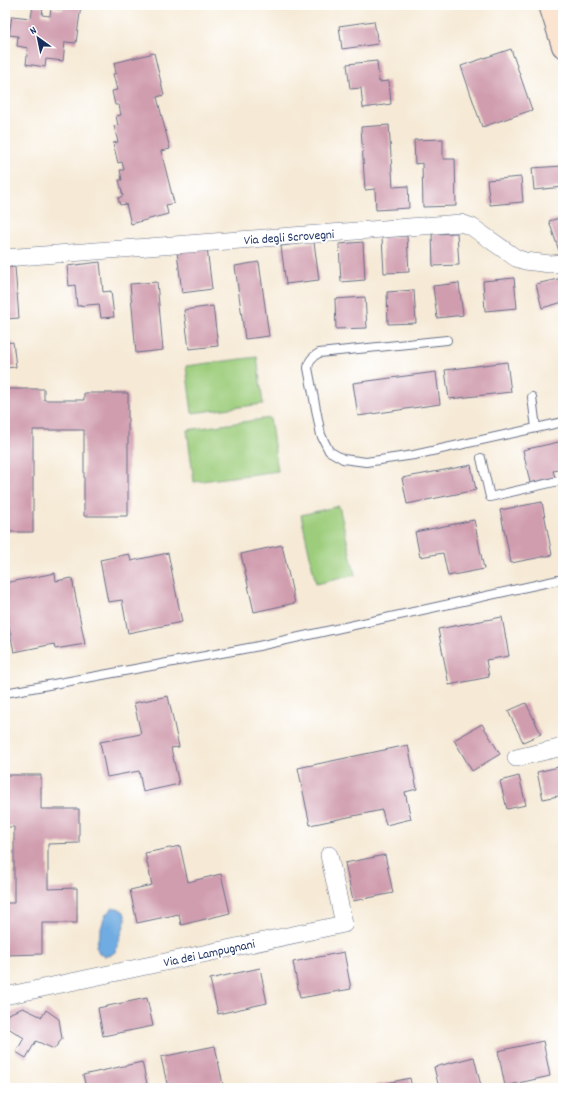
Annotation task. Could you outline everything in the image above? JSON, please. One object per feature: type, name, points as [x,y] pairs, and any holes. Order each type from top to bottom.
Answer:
[{"type":"main road","points":[[550,5],[563,46]]},
{"type":"street","name":"Via degli Scrovegni","points":[[5,258],[461,223],[472,227],[516,258],[530,262],[550,264],[563,262]]},
{"type":"street","points":[[516,758],[563,747]]},
{"type":"street","name":"Via dei Lampugnani","points":[[5,996],[344,924],[329,855]]},
{"type":"lane","points":[[447,340],[319,353],[313,356],[309,362],[308,368],[321,435],[330,451],[343,459],[366,462],[414,455],[563,422]]},
{"type":"lane","points":[[532,397],[536,428]]},
{"type":"lane","points":[[481,458],[490,497],[563,480]]},
{"type":"lane","points":[[5,693],[254,647],[563,579]]},
{"type":"green space","points":[[257,357],[263,404],[192,413],[186,366]]},
{"type":"green space","points":[[270,418],[278,471],[194,482],[187,430]]},
{"type":"green space","points":[[339,506],[355,575],[316,584],[301,515]]},
{"type":"water","points":[[112,908],[118,908],[124,912],[126,919],[116,951],[111,955],[104,956],[99,953],[96,946],[105,915]]},
{"type":"building","points":[[63,5],[81,5],[76,43],[65,42],[63,61],[46,59],[45,67],[26,64],[28,48],[17,46],[18,36],[9,35],[12,16],[31,18],[33,6],[43,7],[42,15],[50,16],[51,8],[63,10]]},
{"type":"building","points":[[374,21],[378,44],[342,49],[339,26]]},
{"type":"building","points":[[511,49],[532,110],[482,127],[461,66]]},
{"type":"building","points":[[154,53],[164,95],[157,97],[170,149],[161,151],[174,203],[166,205],[168,214],[131,224],[126,204],[120,205],[118,198],[123,196],[119,180],[122,180],[120,170],[124,170],[122,162],[118,163],[113,143],[118,142],[114,126],[118,125],[116,116],[121,115],[119,105],[115,105],[112,91],[117,90],[113,74],[116,73],[114,63]]},
{"type":"building","points":[[377,61],[379,82],[389,81],[391,104],[363,108],[361,88],[350,89],[347,64]]},
{"type":"building","points":[[389,125],[393,187],[408,186],[409,208],[376,210],[375,189],[365,190],[361,127]]},
{"type":"building","points":[[443,139],[443,159],[455,159],[456,206],[423,207],[422,163],[415,164],[414,140]]},
{"type":"building","points":[[562,166],[563,187],[534,190],[532,168]]},
{"type":"building","points":[[521,177],[523,202],[490,205],[487,180]]},
{"type":"building","points":[[563,217],[563,250],[559,251],[549,221]]},
{"type":"building","points":[[457,233],[459,265],[433,266],[432,234]]},
{"type":"building","points":[[407,236],[409,272],[384,273],[382,237]]},
{"type":"building","points":[[314,242],[319,280],[286,284],[281,246]]},
{"type":"building","points":[[363,242],[365,280],[341,282],[339,244]]},
{"type":"building","points":[[207,248],[212,289],[182,293],[177,252]]},
{"type":"building","points":[[100,262],[103,292],[111,291],[114,317],[101,318],[99,304],[77,306],[75,285],[69,286],[67,266]]},
{"type":"building","points":[[259,262],[269,336],[245,339],[235,266]]},
{"type":"building","points":[[15,267],[19,318],[5,319],[5,268]]},
{"type":"building","points":[[514,278],[517,308],[485,311],[483,281]]},
{"type":"building","points":[[562,278],[563,302],[542,308],[536,284]]},
{"type":"building","points":[[157,282],[163,350],[136,353],[130,284]]},
{"type":"building","points":[[459,283],[463,315],[437,318],[433,286]]},
{"type":"building","points":[[414,290],[416,323],[388,324],[387,292]]},
{"type":"building","points":[[365,297],[367,328],[336,329],[335,299]]},
{"type":"building","points":[[213,306],[218,346],[189,349],[184,310]]},
{"type":"building","points":[[13,342],[16,367],[5,368],[5,343]]},
{"type":"building","points":[[507,362],[511,392],[449,399],[445,370]]},
{"type":"building","points":[[436,372],[440,404],[358,416],[353,383]]},
{"type":"building","points":[[5,389],[44,389],[44,400],[84,400],[84,393],[128,393],[128,516],[84,516],[84,430],[33,430],[33,532],[5,532]]},
{"type":"building","points":[[563,441],[563,469],[553,471],[555,477],[530,483],[523,450]]},
{"type":"building","points":[[471,465],[476,490],[407,504],[402,478]]},
{"type":"building","points":[[542,502],[552,555],[511,563],[500,510]]},
{"type":"building","points":[[474,520],[484,569],[448,576],[443,553],[420,557],[415,532]]},
{"type":"building","points":[[282,545],[295,603],[254,612],[241,554]]},
{"type":"building","points":[[168,553],[182,622],[128,633],[122,600],[108,602],[100,560],[129,554],[131,561]]},
{"type":"building","points":[[55,573],[56,581],[72,578],[85,644],[55,649],[54,644],[14,652],[5,608],[5,583]]},
{"type":"building","points":[[502,617],[509,656],[486,660],[489,677],[449,685],[438,629]]},
{"type":"building","points":[[168,696],[179,747],[171,748],[179,784],[143,792],[139,771],[107,777],[100,742],[141,734],[134,703]]},
{"type":"building","points":[[526,703],[541,734],[523,742],[508,711]]},
{"type":"building","points":[[482,724],[500,754],[472,771],[454,740]]},
{"type":"building","points":[[408,745],[417,789],[405,792],[411,819],[386,825],[382,810],[310,825],[298,768]]},
{"type":"building","points":[[563,766],[563,795],[543,799],[537,772]]},
{"type":"building","points":[[5,775],[41,775],[41,809],[79,809],[79,843],[48,844],[48,889],[77,888],[77,923],[42,923],[42,954],[5,955],[5,903],[14,903],[14,827],[5,827]]},
{"type":"building","points":[[519,776],[526,805],[507,809],[500,781]]},
{"type":"building","points":[[180,846],[188,882],[221,874],[230,913],[181,925],[179,914],[137,923],[130,890],[152,885],[145,853]]},
{"type":"building","points":[[385,855],[393,893],[353,901],[345,863]]},
{"type":"building","points":[[344,952],[351,989],[300,998],[293,962]]},
{"type":"building","points":[[260,968],[267,1003],[218,1014],[210,979]]},
{"type":"building","points":[[147,998],[153,1026],[103,1036],[98,1008]]},
{"type":"building","points":[[23,1008],[42,1017],[46,1010],[59,1019],[62,1039],[54,1049],[36,1041],[26,1058],[16,1052],[24,1038],[5,1026],[5,1018],[8,1014]]},
{"type":"building","points":[[543,1041],[550,1076],[505,1086],[498,1051]]},
{"type":"building","points":[[215,1046],[223,1085],[208,1088],[168,1088],[161,1057]]},
{"type":"building","points":[[474,1057],[481,1086],[473,1088],[439,1088],[434,1067]]},
{"type":"building","points":[[142,1062],[148,1088],[86,1088],[83,1075]]},
{"type":"building","points":[[410,1078],[412,1088],[368,1088],[368,1087]]}]
